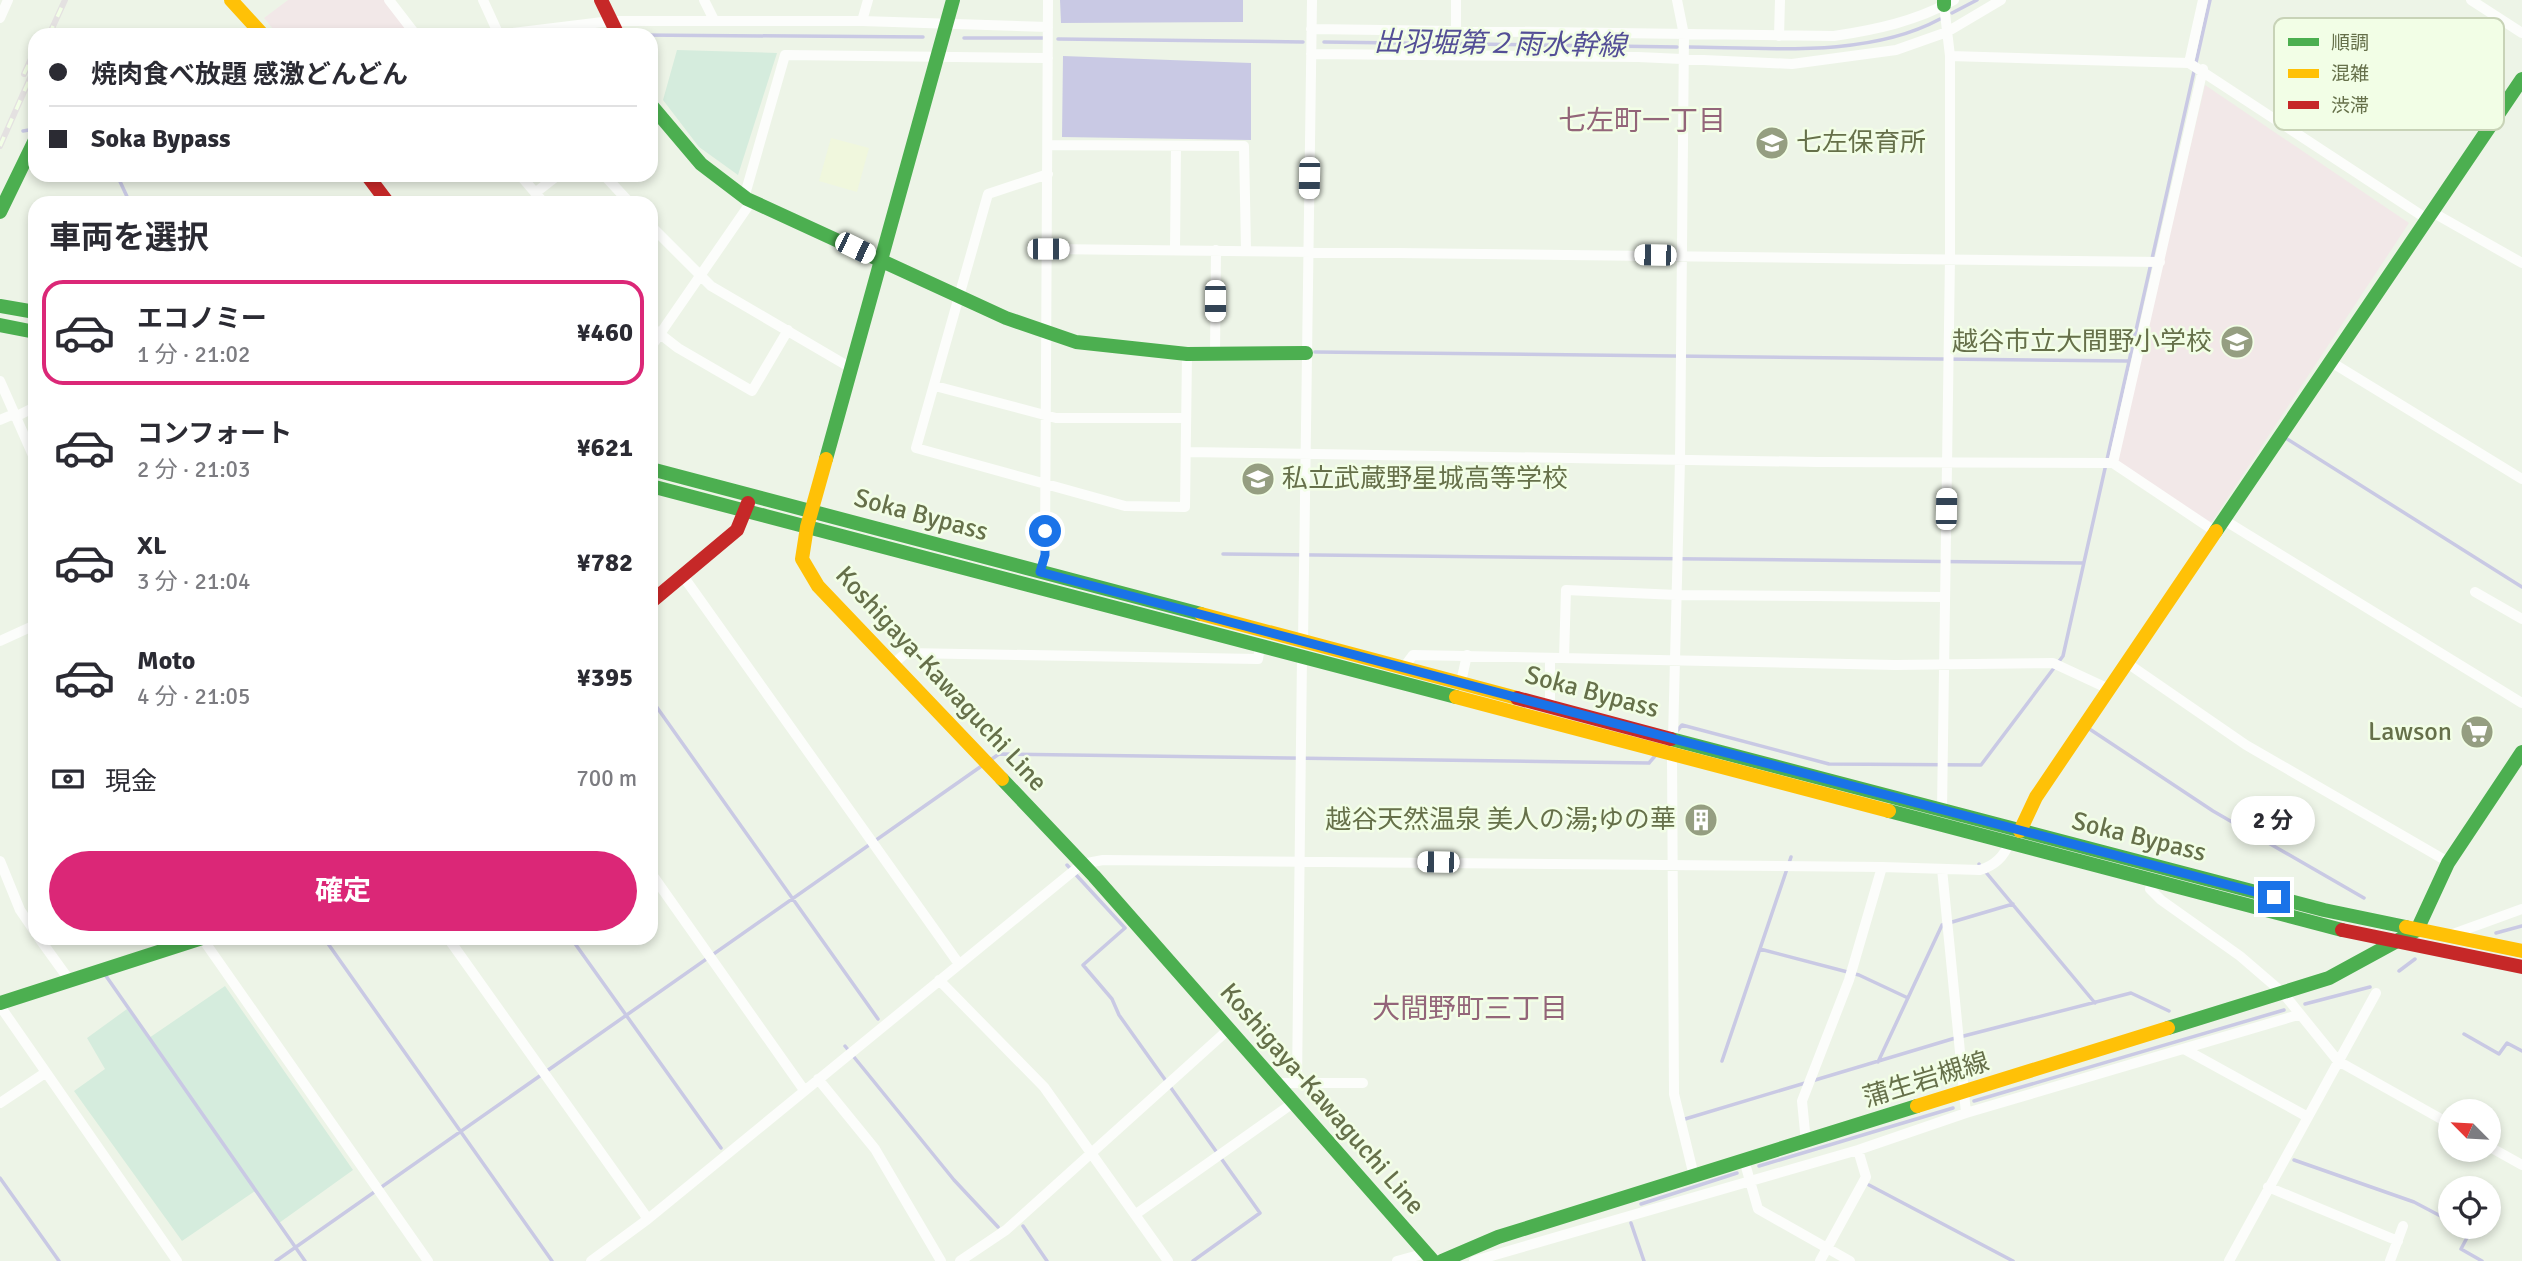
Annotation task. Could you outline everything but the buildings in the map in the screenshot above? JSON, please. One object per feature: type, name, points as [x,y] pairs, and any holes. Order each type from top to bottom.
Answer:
[{"type":"main road","points":[[231,0],[256,28]]},
{"type":"main road","points":[[601,0],[615,28]]},
{"type":"main road","name":"Koshigaya-Kawaguchi Line","points":[[953,0],[807,527],[802,559],[809,573],[1082,864],[1430,1257]]},
{"type":"main road","points":[[2504,105],[2522,79]]},
{"type":"main road","points":[[658,116],[705,170],[748,200],[959,297],[1047,333],[1106,347],[1187,354],[1306,353]]},
{"type":"main road","points":[[2020,831],[2036,797],[2487,130]]},
{"type":"main road","points":[[0,212],[28,154]]},
{"type":"main road","points":[[0,306],[28,311]]},
{"type":"main road","points":[[0,325],[28,331]]},
{"type":"main road","name":"Soka Bypass","points":[[658,470],[1040,572],[1672,755],[2392,942],[2522,967]]},
{"type":"main road","name":"Soka Bypass","points":[[658,488],[1260,646],[1302,649],[1405,667],[2020,831],[2325,909],[2522,951]]},
{"type":"main road","points":[[658,596],[737,530],[750,494]]},
{"type":"main road","points":[[2417,930],[2424,908],[2450,863],[2522,752]]},
{"type":"main road","name":"蒲生岩槻線","points":[[1441,1261],[1497,1237],[2329,978],[2417,930]]},
{"type":"main road","points":[[0,1004],[181,945]]},
{"type":"street","points":[[0,18],[8,0]]},
{"type":"street","points":[[389,0],[411,28]]},
{"type":"street","points":[[482,0],[495,28]]},
{"type":"street","points":[[704,0],[714,20]]},
{"type":"street","points":[[862,21],[867,0]]},
{"type":"street","points":[[1040,572],[1045,555],[1048,0]]},
{"type":"street","points":[[1297,1083],[1312,0]]},
{"type":"street","points":[[1456,0],[1456,31]]},
{"type":"street","points":[[1673,739],[1683,255],[1684,35],[1677,0]]},
{"type":"street","points":[[1779,36],[1780,0]]},
{"type":"street","points":[[1311,54],[1684,59],[1792,64],[1896,50],[1947,32],[2001,0]]},
{"type":"street","points":[[2189,63],[2203,0]]},
{"type":"street","points":[[2471,0],[2499,18]]},
{"type":"street","points":[[1311,29],[1834,36],[1862,32],[1918,17],[1947,2],[1950,56],[1950,258],[1942,810]]},
{"type":"street","points":[[615,28],[714,20],[862,21],[1048,27]]},
{"type":"street","points":[[2504,21],[2522,33]]},
{"type":"street","points":[[788,330],[752,391],[659,335],[700,277],[748,200],[785,55],[1048,58]]},
{"type":"street","points":[[1950,56],[2189,63],[2203,69],[2274,115]]},
{"type":"street","points":[[2113,463],[2203,69]]},
{"type":"street","points":[[2297,130],[2429,215],[2522,263]]},
{"type":"street","points":[[1048,145],[1244,146],[1247,250]]},
{"type":"street","points":[[1175,249],[1177,146]]},
{"type":"street","points":[[1048,174],[988,194],[916,448],[1125,506],[1185,507],[1187,354]]},
{"type":"street","points":[[526,182],[538,196]]},
{"type":"street","points":[[535,193],[549,182]]},
{"type":"street","points":[[610,182],[624,196]]},
{"type":"street","points":[[658,233],[711,286],[851,368]]},
{"type":"street","points":[[1048,249],[2160,262]]},
{"type":"street","points":[[1215,353],[1216,250]]},
{"type":"street","points":[[2331,362],[2522,479]]},
{"type":"street","points":[[0,381],[28,444]]},
{"type":"street","points":[[934,386],[1046,416],[1185,418]]},
{"type":"street","points":[[0,420],[28,410]]},
{"type":"street","points":[[1186,452],[1947,464],[2113,463],[2522,703]]},
{"type":"street","points":[[683,576],[959,964]]},
{"type":"street","points":[[1564,658],[1566,590],[1677,595],[1945,597]]},
{"type":"street","points":[[2474,592],[2522,619]]},
{"type":"street","points":[[0,641],[28,628]]},
{"type":"street","points":[[893,664],[906,653],[1258,659],[1260,646]]},
{"type":"street","points":[[1405,667],[1413,655],[1895,665],[2053,663],[2109,690]]},
{"type":"street","points":[[1461,682],[1467,655]]},
{"type":"street","points":[[1550,658],[1550,706]]},
{"type":"street","points":[[2127,663],[2246,745],[2450,863]]},
{"type":"street","points":[[1672,755],[1675,866],[1674,1094],[1694,1176]]},
{"type":"street","points":[[591,1261],[648,1219],[1082,864],[1103,860],[1299,860],[1989,868],[2006,852],[2009,843]]},
{"type":"street","points":[[0,861],[20,910],[28,922]]},
{"type":"street","points":[[1806,1142],[1802,1101],[1849,980],[1882,867]]},
{"type":"street","points":[[1942,869],[1962,1094],[1966,1113]]},
{"type":"street","points":[[2152,881],[2150,889],[2161,900],[2240,956],[2283,993],[2298,1015],[2338,1061],[2438,1117]]},
{"type":"street","points":[[658,883],[804,1090]]},
{"type":"street","points":[[2447,936],[2522,909]]},
{"type":"street","points":[[44,945],[70,981]]},
{"type":"street","points":[[207,945],[428,1261]]},
{"type":"street","points":[[453,945],[648,1219]]},
{"type":"street","points":[[939,980],[1044,1087],[1168,1261]]},
{"type":"street","points":[[2229,1261],[2306,1116],[2376,993]]},
{"type":"street","points":[[0,1004],[177,1261]]},
{"type":"street","points":[[1474,1261],[1858,1150],[1966,1113],[2298,1015]]},
{"type":"street","points":[[960,1261],[1006,1230],[1229,1029]]},
{"type":"street","points":[[2186,1050],[2306,1116]]},
{"type":"street","points":[[0,1103],[45,1073]]},
{"type":"street","points":[[818,1079],[875,1149],[941,1261]]},
{"type":"street","points":[[1277,1083],[1363,1083]]},
{"type":"street","points":[[1136,1214],[1293,1103]]},
{"type":"street","points":[[1820,1261],[1866,1177],[1858,1150]]},
{"type":"street","points":[[2501,1153],[2522,1165]]},
{"type":"street","points":[[1744,1160],[1758,1209],[1850,1261]]},
{"type":"street","points":[[2268,1187],[2398,1241]]},
{"type":"street","points":[[2390,1261],[2403,1226]]},
{"type":"street","points":[[1397,1261],[1430,1257]]},
{"type":"shaded area","points":[[288,0],[384,0],[406,28],[272,28],[264,18]]},
{"type":"shaded area","points":[[677,50],[777,53],[738,175],[699,147],[663,100]]},
{"type":"shaded area","name":"越谷市立大間野小学校","points":[[2205,85],[2409,223],[2211,523],[2116,461]]},
{"type":"shaded area","points":[[831,138],[869,148],[857,192],[819,181]]},
{"type":"shaded area","points":[[225,986],[353,1170],[279,1223],[255,1191],[182,1241],[74,1091],[105,1069],[87,1038],[127,1009],[149,1038]]},
{"type":"water","points":[[1060,0],[1243,0],[1243,22],[1061,23]]},
{"type":"water","points":[[1063,56],[1251,63],[1251,140],[1062,137]]},
{"type":"waterway","name":"出羽堀第２雨水幹線","points":[[1952,13],[1977,0]]},
{"type":"waterway","points":[[1676,732],[1682,725],[1829,764],[1981,765],[2063,656],[2210,0]]},
{"type":"waterway","name":"出羽堀第２雨水幹線","points":[[1688,47],[1784,49],[1850,45],[1882,40],[1940,19]]},
{"type":"waterway","name":"出羽堀第２雨水幹線","points":[[658,35],[923,37]]},
{"type":"waterway","name":"出羽堀第２雨水幹線","points":[[964,38],[1044,38]]},
{"type":"waterway","name":"出羽堀第２雨水幹線","points":[[1058,39],[1303,42]]},
{"type":"waterway","name":"出羽堀第２雨水幹線","points":[[1324,42],[1677,47]]},
{"type":"waterway","name":"出羽堀第２雨水幹線","points":[[23,131],[28,130]]},
{"type":"waterway","points":[[120,182],[127,196]]},
{"type":"waterway","points":[[1315,352],[2128,361]]},
{"type":"waterway","points":[[2284,437],[2522,587]]},
{"type":"waterway","points":[[1223,554],[2083,563]]},
{"type":"waterway","points":[[658,709],[878,1019]]},
{"type":"waterway","points":[[2088,728],[2213,811],[2364,898]]},
{"type":"waterway","points":[[989,761],[999,754],[1649,763],[1655,756]]},
{"type":"waterway","points":[[276,1261],[983,765]]},
{"type":"waterway","points":[[1722,1061],[1791,857]]},
{"type":"waterway","points":[[1979,864],[2095,1003]]},
{"type":"waterway","points":[[1067,865],[1125,928],[1083,965],[1112,999],[1119,1015],[1260,1213],[1193,1261]]},
{"type":"waterway","points":[[1878,1062],[1942,925],[2013,904]]},
{"type":"waterway","points":[[2496,933],[2522,926]]},
{"type":"waterway","points":[[329,945],[552,1261]]},
{"type":"waterway","points":[[576,945],[721,1148]]},
{"type":"waterway","points":[[1760,949],[1859,975],[1908,998]]},
{"type":"waterway","points":[[2399,971],[2415,959]]},
{"type":"waterway","points":[[106,976],[305,1261]]},
{"type":"waterway","points":[[2305,1004],[2370,987]]},
{"type":"waterway","points":[[1685,1119],[1952,1039],[2131,993],[2169,1011]]},
{"type":"waterway","points":[[1974,1101],[2284,1010]]},
{"type":"waterway","points":[[2464,1034],[2499,1054],[2507,1043],[2522,1051]]},
{"type":"waterway","points":[[845,1046],[954,1180],[998,1227]]},
{"type":"waterway","points":[[1759,1166],[1953,1108]]},
{"type":"waterway","points":[[2294,1160],[2414,1202],[2438,1215]]},
{"type":"waterway","points":[[1641,1204],[1737,1173]]},
{"type":"waterway","points":[[0,1178],[59,1261]]},
{"type":"waterway","points":[[1869,1185],[2013,1261]]},
{"type":"waterway","points":[[1631,1223],[1644,1261]]},
{"type":"waterway","points":[[1023,1226],[1047,1261]]},
{"type":"waterway","points":[[2466,1239],[2461,1249],[2482,1261]]},
{"type":"railway","points":[[52,28],[65,0]]},
{"type":"railway","points":[[24,74],[28,65]]},
{"type":"railway","points":[[0,146],[28,83]]},
{"type":"traffic: fast","points":[[826,459],[953,0]]},
{"type":"traffic: fast","points":[[1944,0],[1944,5]]},
{"type":"traffic: fast","points":[[2504,106],[2522,79]]},
{"type":"traffic: fast","points":[[658,113],[701,164],[747,199],[1006,318],[1076,342],[1187,354],[1306,353]]},
{"type":"traffic: fast","points":[[2216,531],[2487,130]]},
{"type":"traffic: fast","points":[[0,212],[28,154]]},
{"type":"traffic: fast","points":[[0,306],[28,311]]},
{"type":"traffic: fast","points":[[0,325],[28,331]]},
{"type":"traffic: fast","points":[[658,471],[1201,614]]},
{"type":"traffic: fast","points":[[658,488],[1456,697]]},
{"type":"traffic: fast","points":[[1671,739],[2324,910],[2406,927]]},
{"type":"traffic: fast","points":[[2168,1028],[2329,978],[2417,930],[2448,863],[2522,752]]},
{"type":"traffic: fast","points":[[1002,779],[1094,876],[1433,1261]]},
{"type":"traffic: fast","points":[[1889,811],[2342,930]]},
{"type":"traffic: fast","points":[[0,1003],[180,945]]},
{"type":"traffic: fast","points":[[1442,1261],[1498,1237],[1917,1106]]},
{"type":"traffic: slow","points":[[231,0],[257,28]]},
{"type":"traffic: slow","points":[[826,459],[807,527],[802,559],[818,586],[1002,779]]},
{"type":"traffic: slow","points":[[2020,831],[2036,797],[2216,531]]},
{"type":"traffic: slow","points":[[1201,614],[1517,698]]},
{"type":"traffic: slow","points":[[1456,697],[1889,811]]},
{"type":"traffic: slow","points":[[2406,927],[2522,951]]},
{"type":"traffic: slow","points":[[1917,1106],[2168,1028]]},
{"type":"traffic: jam","points":[[601,0],[615,28]]},
{"type":"traffic: jam","points":[[372,182],[383,196]]},
{"type":"traffic: jam","points":[[658,596],[737,530],[748,503]]},
{"type":"traffic: jam","points":[[1517,698],[1671,739]]},
{"type":"traffic: jam","points":[[2342,930],[2522,967]]},
{"type":"place","name":"七左保育所","points":[[1772,143]]},
{"type":"place","name":"越谷市立大間野小学校","points":[[2237,342]]},
{"type":"place","name":"私立武蔵野星城高等学校","points":[[1258,479]]},
{"type":"place","name":"Lawson","points":[[2477,732]]},
{"type":"place","name":"越谷天然温泉 美人の湯;ゆの華","points":[[1701,820]]},
{"type":"district","name":"七左町一丁目","points":[[1642,121]]},
{"type":"district","name":"大間野町三丁目","points":[[1470,1009]]},
{"type":"route","points":[[1045,531],[1045,555],[1040,572],[2274,897]]}]
